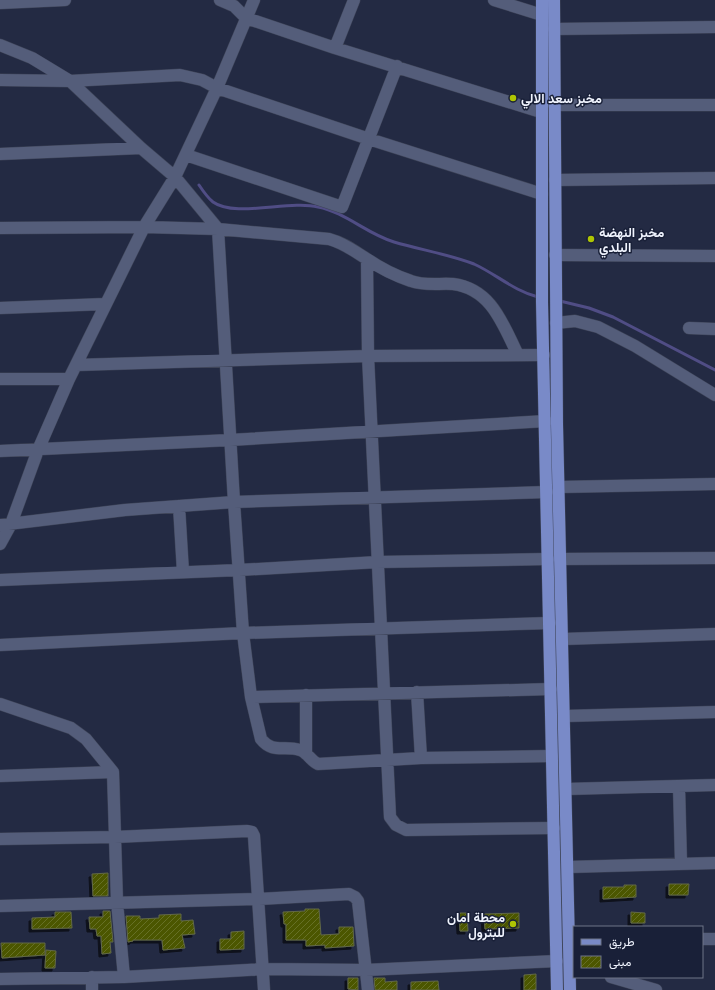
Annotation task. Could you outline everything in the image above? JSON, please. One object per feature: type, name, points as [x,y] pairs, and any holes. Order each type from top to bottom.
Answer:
[{"type":"main road","points":[[542,0],[542,302],[547,492],[563,639],[572,973],[570,990]]},
{"type":"main road","points":[[554,0],[555,306],[559,486],[550,623],[557,990]]},
{"type":"street","points":[[0,3],[65,0]]},
{"type":"street","points":[[220,0],[234,6],[246,18],[335,48],[397,66],[541,112]]},
{"type":"street","points":[[0,544],[6,525],[69,379],[144,227],[176,177],[217,88],[254,0]]},
{"type":"street","points":[[335,48],[354,0]]},
{"type":"street","points":[[494,0],[542,15]]},
{"type":"street","points":[[554,29],[715,27]]},
{"type":"street","points":[[0,45],[32,58],[70,81],[141,148],[176,177],[218,229],[243,633],[250,697],[261,739],[271,748],[299,750],[318,764],[421,758],[552,756]]},
{"type":"street","points":[[186,154],[342,207],[397,66]]},
{"type":"street","points":[[0,80],[70,81],[180,75],[202,80],[217,88],[369,139],[542,194]]},
{"type":"street","points":[[554,105],[715,105]]},
{"type":"street","points":[[0,154],[141,148]]},
{"type":"street","points":[[555,180],[715,178]]},
{"type":"street","points":[[0,228],[144,227],[218,229],[329,239],[341,242],[367,260],[411,281],[420,284],[454,284],[469,288],[480,294],[497,312],[518,355]]},
{"type":"street","points":[[555,255],[715,256]]},
{"type":"street","points":[[367,260],[368,356],[373,431],[374,496],[390,817],[396,825],[406,830],[554,828]]},
{"type":"street","points":[[0,308],[105,304]]},
{"type":"street","points":[[556,323],[575,321],[598,327],[635,346],[715,395]]},
{"type":"street","points":[[689,328],[715,329]]},
{"type":"street","points":[[76,365],[226,359],[368,356],[544,355]]},
{"type":"street","points":[[0,379],[69,379]]},
{"type":"street","points":[[0,452],[546,421]]},
{"type":"street","points":[[559,486],[715,484]]},
{"type":"street","points":[[6,525],[125,510],[234,502],[374,496],[547,492]]},
{"type":"street","points":[[179,506],[183,572]]},
{"type":"street","points":[[0,580],[239,570],[378,562],[715,558]]},
{"type":"street","points":[[0,645],[243,633],[550,623]]},
{"type":"street","points":[[563,639],[715,634]]},
{"type":"street","points":[[250,697],[384,692],[551,689]]},
{"type":"street","points":[[417,692],[421,758]]},
{"type":"street","points":[[306,695],[306,754]]},
{"type":"street","points":[[0,704],[71,728],[86,739],[113,772],[117,902],[124,976]]},
{"type":"street","points":[[565,716],[715,712]]},
{"type":"street","points":[[0,776],[113,772]]},
{"type":"street","points":[[566,789],[715,785]]},
{"type":"street","points":[[679,786],[682,864]]},
{"type":"street","points":[[0,839],[252,832],[254,836],[259,899],[264,990]]},
{"type":"street","points":[[568,867],[715,863]]},
{"type":"street","points":[[0,906],[259,899],[349,894],[355,897],[358,901],[368,990]]},
{"type":"street","points":[[703,939],[715,939]]},
{"type":"street","points":[[0,979],[19,984],[92,977],[264,969],[366,970],[557,961]]},
{"type":"street","points":[[92,977],[92,990]]},
{"type":"street","points":[[614,978],[656,990]]},
{"type":"building","points":[[108,873],[108,896],[93,896],[92,874]]},
{"type":"building","points":[[669,884],[689,884],[688,895],[669,895]]},
{"type":"building","points":[[624,885],[636,885],[636,897],[603,899],[603,887],[624,887]]},
{"type":"building","points":[[305,909],[319,909],[321,935],[339,934],[339,927],[353,927],[354,946],[325,948],[325,945],[306,946],[306,940],[286,940],[286,924],[284,924],[283,912],[305,911]]},
{"type":"building","points":[[103,911],[110,911],[113,942],[110,942],[111,953],[102,954],[101,936],[97,936],[96,929],[90,929],[89,917],[103,917]]},
{"type":"building","points":[[55,912],[71,912],[72,928],[32,929],[32,918],[55,917]]},
{"type":"building","points":[[631,912],[645,913],[645,923],[631,923]]},
{"type":"building","points":[[459,913],[467,913],[468,931],[460,931]]},
{"type":"building","points":[[519,913],[519,928],[485,929],[484,914]]},
{"type":"building","points":[[181,914],[181,921],[193,920],[195,934],[182,935],[185,948],[163,950],[162,940],[133,940],[128,942],[126,916],[140,916],[140,919],[159,918],[159,915]]},
{"type":"building","points":[[244,931],[244,949],[220,950],[220,939],[231,939],[231,932]]},
{"type":"building","points":[[1,943],[45,943],[45,955],[2,958]]},
{"type":"building","points":[[46,950],[56,951],[55,968],[45,968]]},
{"type":"building","points":[[536,974],[536,990],[524,990],[524,975]]},
{"type":"building","points":[[348,978],[358,978],[358,990],[348,989]]},
{"type":"building","points":[[374,978],[385,978],[385,982],[397,981],[397,990],[375,990]]},
{"type":"building","points":[[438,981],[439,990],[411,990],[411,982]]},
{"type":"waterway","points":[[199,185],[213,202],[223,207],[248,209],[306,205],[328,210],[337,213],[375,234],[394,242],[454,257],[474,264],[513,287],[538,297]]},
{"type":"waterway","points":[[560,301],[589,308],[613,317],[715,370]]},
{"type":"place","name":"مخبز سعد الالي","points":[[513,98]]},
{"type":"place","name":"مخبز النهضة البلدي","points":[[591,239]]},
{"type":"place","name":"محطة امان للبترول","points":[[513,924]]}]
